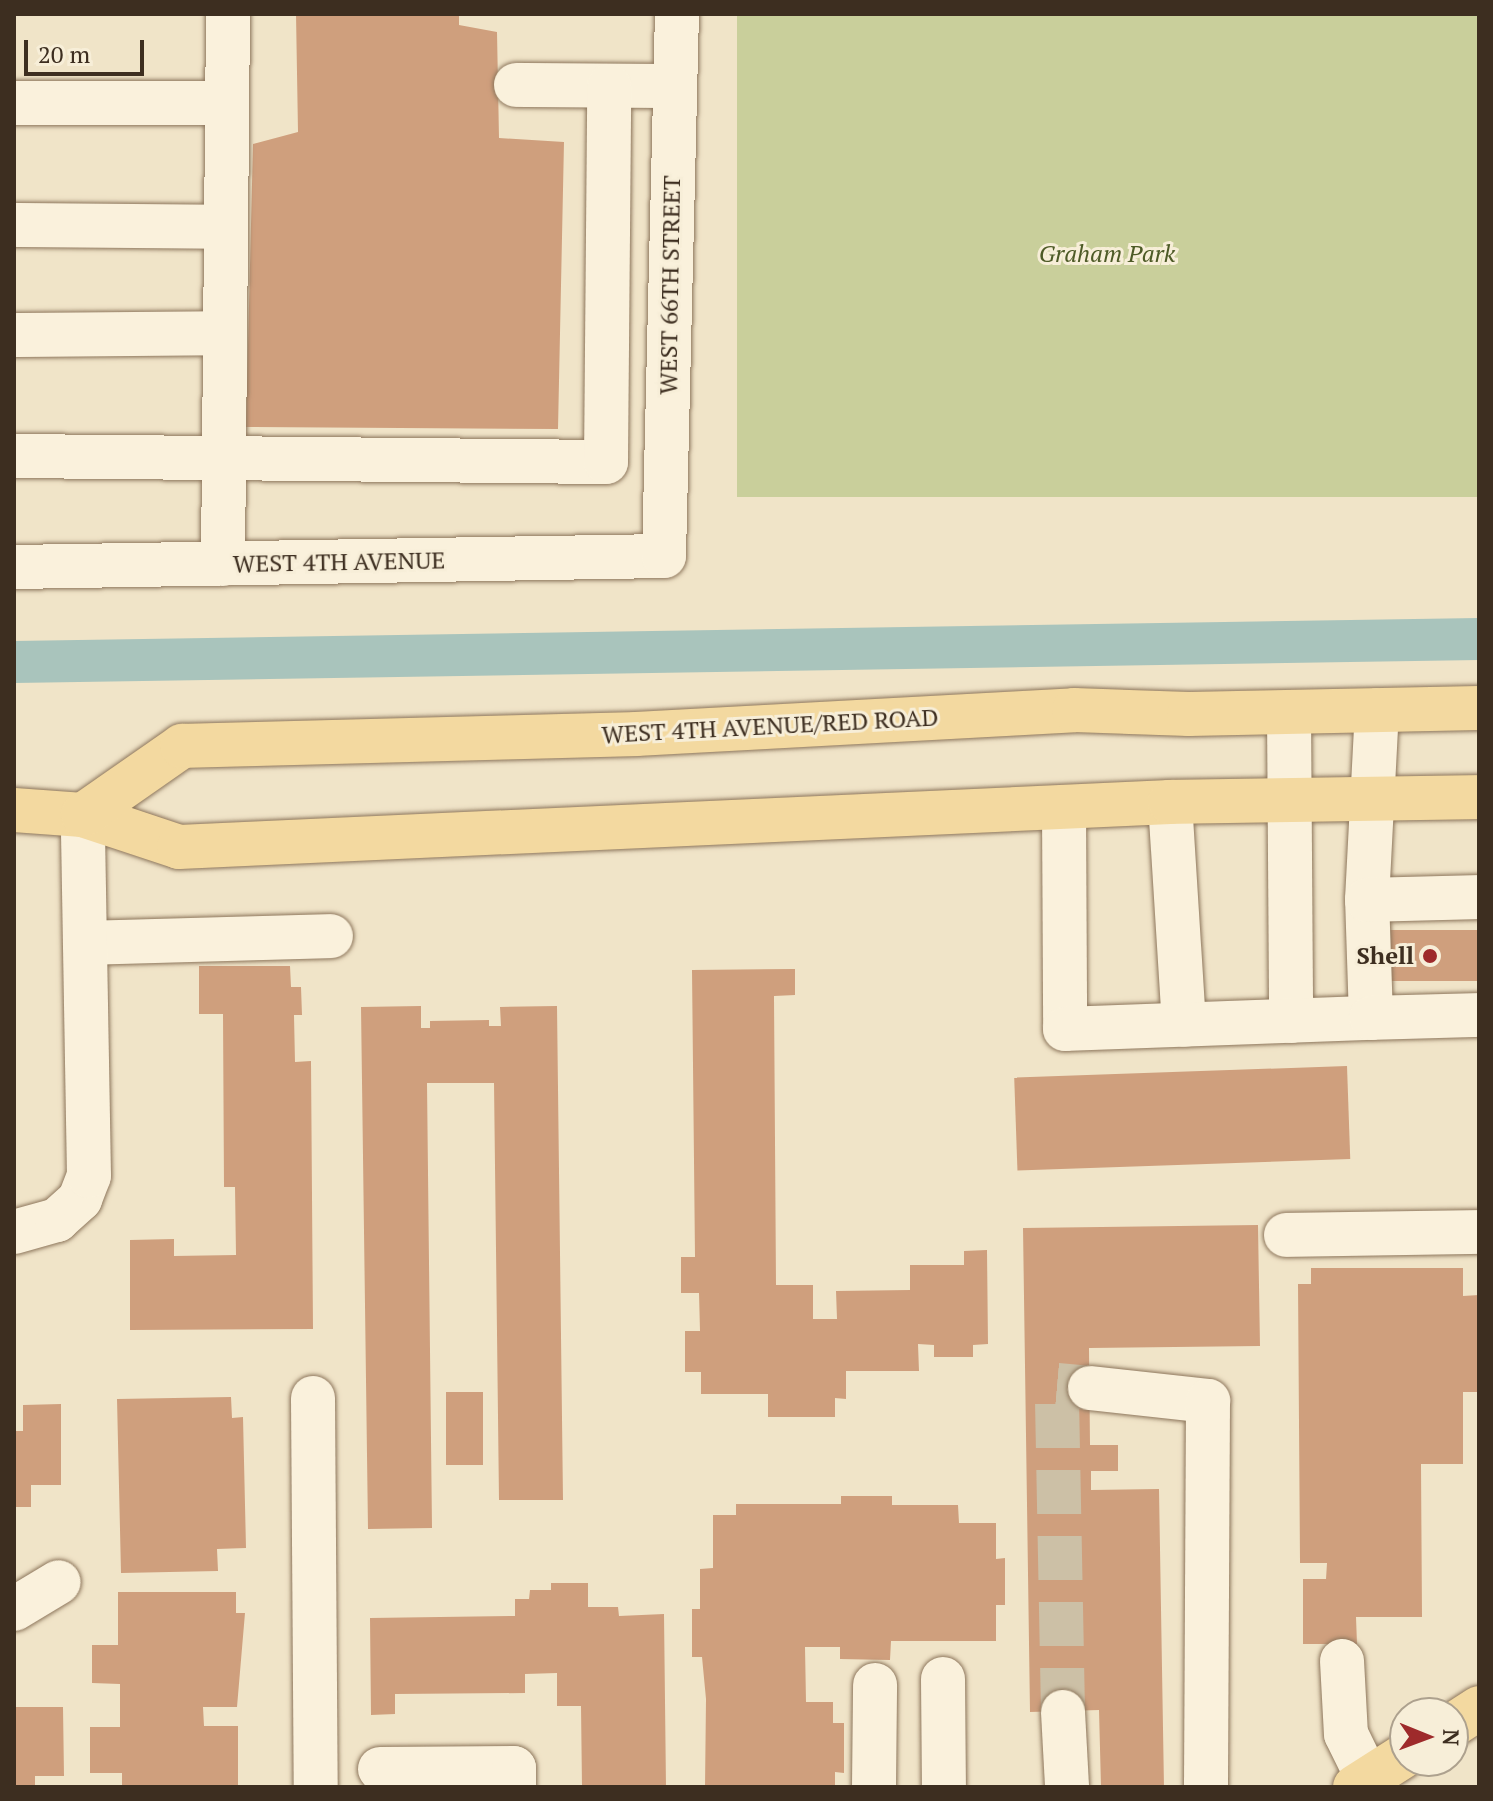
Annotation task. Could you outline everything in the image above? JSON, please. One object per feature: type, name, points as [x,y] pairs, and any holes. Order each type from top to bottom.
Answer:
[{"type":"main road","name":"WEST 4TH AVENUE/RED ROAD","points":[[83,815],[182,746],[636,734],[1074,710],[1289,712],[1479,708]]},
{"type":"main road","points":[[14,810],[83,815],[179,847],[1170,802],[1479,797]]},
{"type":"main road","points":[[1362,1783],[1389,1765]]},
{"type":"street","points":[[223,564],[228,14]]},
{"type":"street","name":"WEST 66TH STREET","points":[[664,556],[677,14]]},
{"type":"street","points":[[516,85],[675,86]]},
{"type":"street","points":[[14,456],[606,462],[609,86]]},
{"type":"street","points":[[14,103],[227,103]]},
{"type":"street","points":[[14,225],[226,227]]},
{"type":"street","points":[[14,335],[225,333]]},
{"type":"street","points":[[606,422],[667,423]]},
{"type":"street","name":"WEST 4TH AVENUE","points":[[14,567],[664,556]]},
{"type":"street","points":[[1371,1018],[1367,900],[1377,710]]},
{"type":"street","points":[[1289,712],[1292,801],[1291,1021]]},
{"type":"street","points":[[1170,802],[1184,1025]]},
{"type":"street","points":[[1064,807],[1065,1029],[1479,1015]]},
{"type":"street","points":[[14,1232],[57,1220],[80,1199],[89,1176],[83,815]]},
{"type":"street","points":[[1367,900],[1479,897]]},
{"type":"street","points":[[87,943],[331,936]]},
{"type":"street","points":[[1286,1235],[1479,1232]]},
{"type":"street","points":[[1090,1388],[1208,1401],[1206,1787]]},
{"type":"street","points":[[313,1398],[316,1787]]},
{"type":"street","points":[[14,1609],[59,1582]]},
{"type":"street","points":[[1342,1661],[1346,1734],[1362,1783]]},
{"type":"street","points":[[943,1679],[944,1787]]},
{"type":"street","points":[[874,1787],[875,1685]]},
{"type":"street","points":[[1063,1712],[1067,1787]]},
{"type":"street","points":[[380,1769],[514,1768],[514,1787]]},
{"type":"green space","name":"Graham Park","points":[[737,14],[1479,14],[1479,497],[737,497]]},
{"type":"building","points":[[296,14],[459,14],[459,25],[497,32],[499,138],[564,142],[558,429],[246,427],[253,144],[298,132]]},
{"type":"building","name":"Shell","points":[[1380,930],[1479,930],[1479,981],[1380,981]]},
{"type":"building","points":[[199,966],[290,966],[291,987],[301,987],[302,1015],[294,1015],[295,1062],[311,1061],[313,1329],[130,1330],[130,1240],[174,1239],[174,1256],[236,1255],[235,1187],[224,1187],[223,1014],[199,1014]]},
{"type":"building","points":[[795,969],[795,995],[774,996],[776,1285],[813,1285],[813,1319],[837,1319],[836,1291],[910,1290],[910,1265],[964,1265],[964,1251],[987,1250],[988,1344],[973,1345],[973,1357],[934,1357],[934,1345],[918,1344],[919,1371],[846,1371],[846,1399],[835,1398],[835,1417],[768,1417],[768,1394],[701,1394],[701,1372],[685,1372],[685,1331],[700,1331],[699,1293],[681,1293],[681,1257],[695,1257],[692,970]]},
{"type":"building","points":[[421,1006],[421,1028],[430,1028],[430,1021],[489,1020],[489,1026],[501,1026],[500,1007],[557,1006],[563,1500],[499,1500],[494,1083],[427,1083],[432,1528],[368,1529],[361,1007]]},
{"type":"building","points":[[1347,1066],[1350,1159],[1017,1171],[1014,1078]]},
{"type":"building","points":[[1258,1225],[1260,1346],[1089,1348],[1090,1445],[1118,1445],[1118,1471],[1091,1471],[1091,1490],[1159,1489],[1164,1787],[1101,1787],[1099,1710],[1030,1712],[1023,1228]]},
{"type":"building","points":[[1311,1268],[1463,1268],[1463,1296],[1479,1295],[1479,1392],[1463,1392],[1463,1464],[1421,1464],[1422,1617],[1356,1617],[1357,1644],[1303,1644],[1303,1579],[1326,1579],[1327,1563],[1300,1563],[1298,1284],[1311,1284]]},
{"type":"building","points":[[446,1392],[483,1392],[483,1465],[446,1465]]},
{"type":"building","points":[[231,1397],[232,1418],[243,1417],[246,1548],[217,1549],[218,1571],[121,1573],[117,1399]]},
{"type":"building","points":[[61,1404],[61,1485],[31,1485],[31,1507],[14,1507],[14,1431],[23,1431],[23,1405]]},
{"type":"building","points":[[841,1496],[892,1496],[892,1505],[958,1505],[959,1523],[996,1523],[996,1559],[1005,1558],[1005,1605],[996,1605],[996,1641],[891,1641],[890,1660],[840,1659],[840,1647],[805,1647],[806,1702],[833,1702],[833,1723],[844,1723],[844,1773],[835,1772],[835,1787],[705,1787],[706,1699],[702,1657],[692,1657],[692,1609],[700,1609],[700,1569],[713,1568],[713,1515],[736,1515],[736,1504],[841,1504]]},
{"type":"building","points":[[551,1583],[588,1583],[588,1607],[618,1607],[619,1616],[664,1614],[666,1787],[582,1787],[581,1706],[557,1706],[557,1673],[525,1674],[525,1693],[395,1694],[395,1714],[371,1715],[370,1618],[515,1616],[515,1599],[529,1599],[530,1590],[551,1590]]},
{"type":"building","points":[[118,1592],[236,1592],[236,1613],[245,1613],[237,1707],[203,1707],[204,1726],[238,1726],[238,1787],[122,1787],[122,1773],[90,1773],[90,1727],[120,1727],[120,1684],[92,1683],[92,1645],[118,1645]]},
{"type":"building","points":[[14,1707],[63,1707],[64,1776],[35,1776],[35,1787],[14,1787]]},
{"type":"waterway","points":[[14,662],[1479,639]]},
{"type":"tunnel","points":[[1063,1712],[1057,1385],[1090,1388]]},
{"type":"place","name":"Shell","points":[[1430,956]]}]
